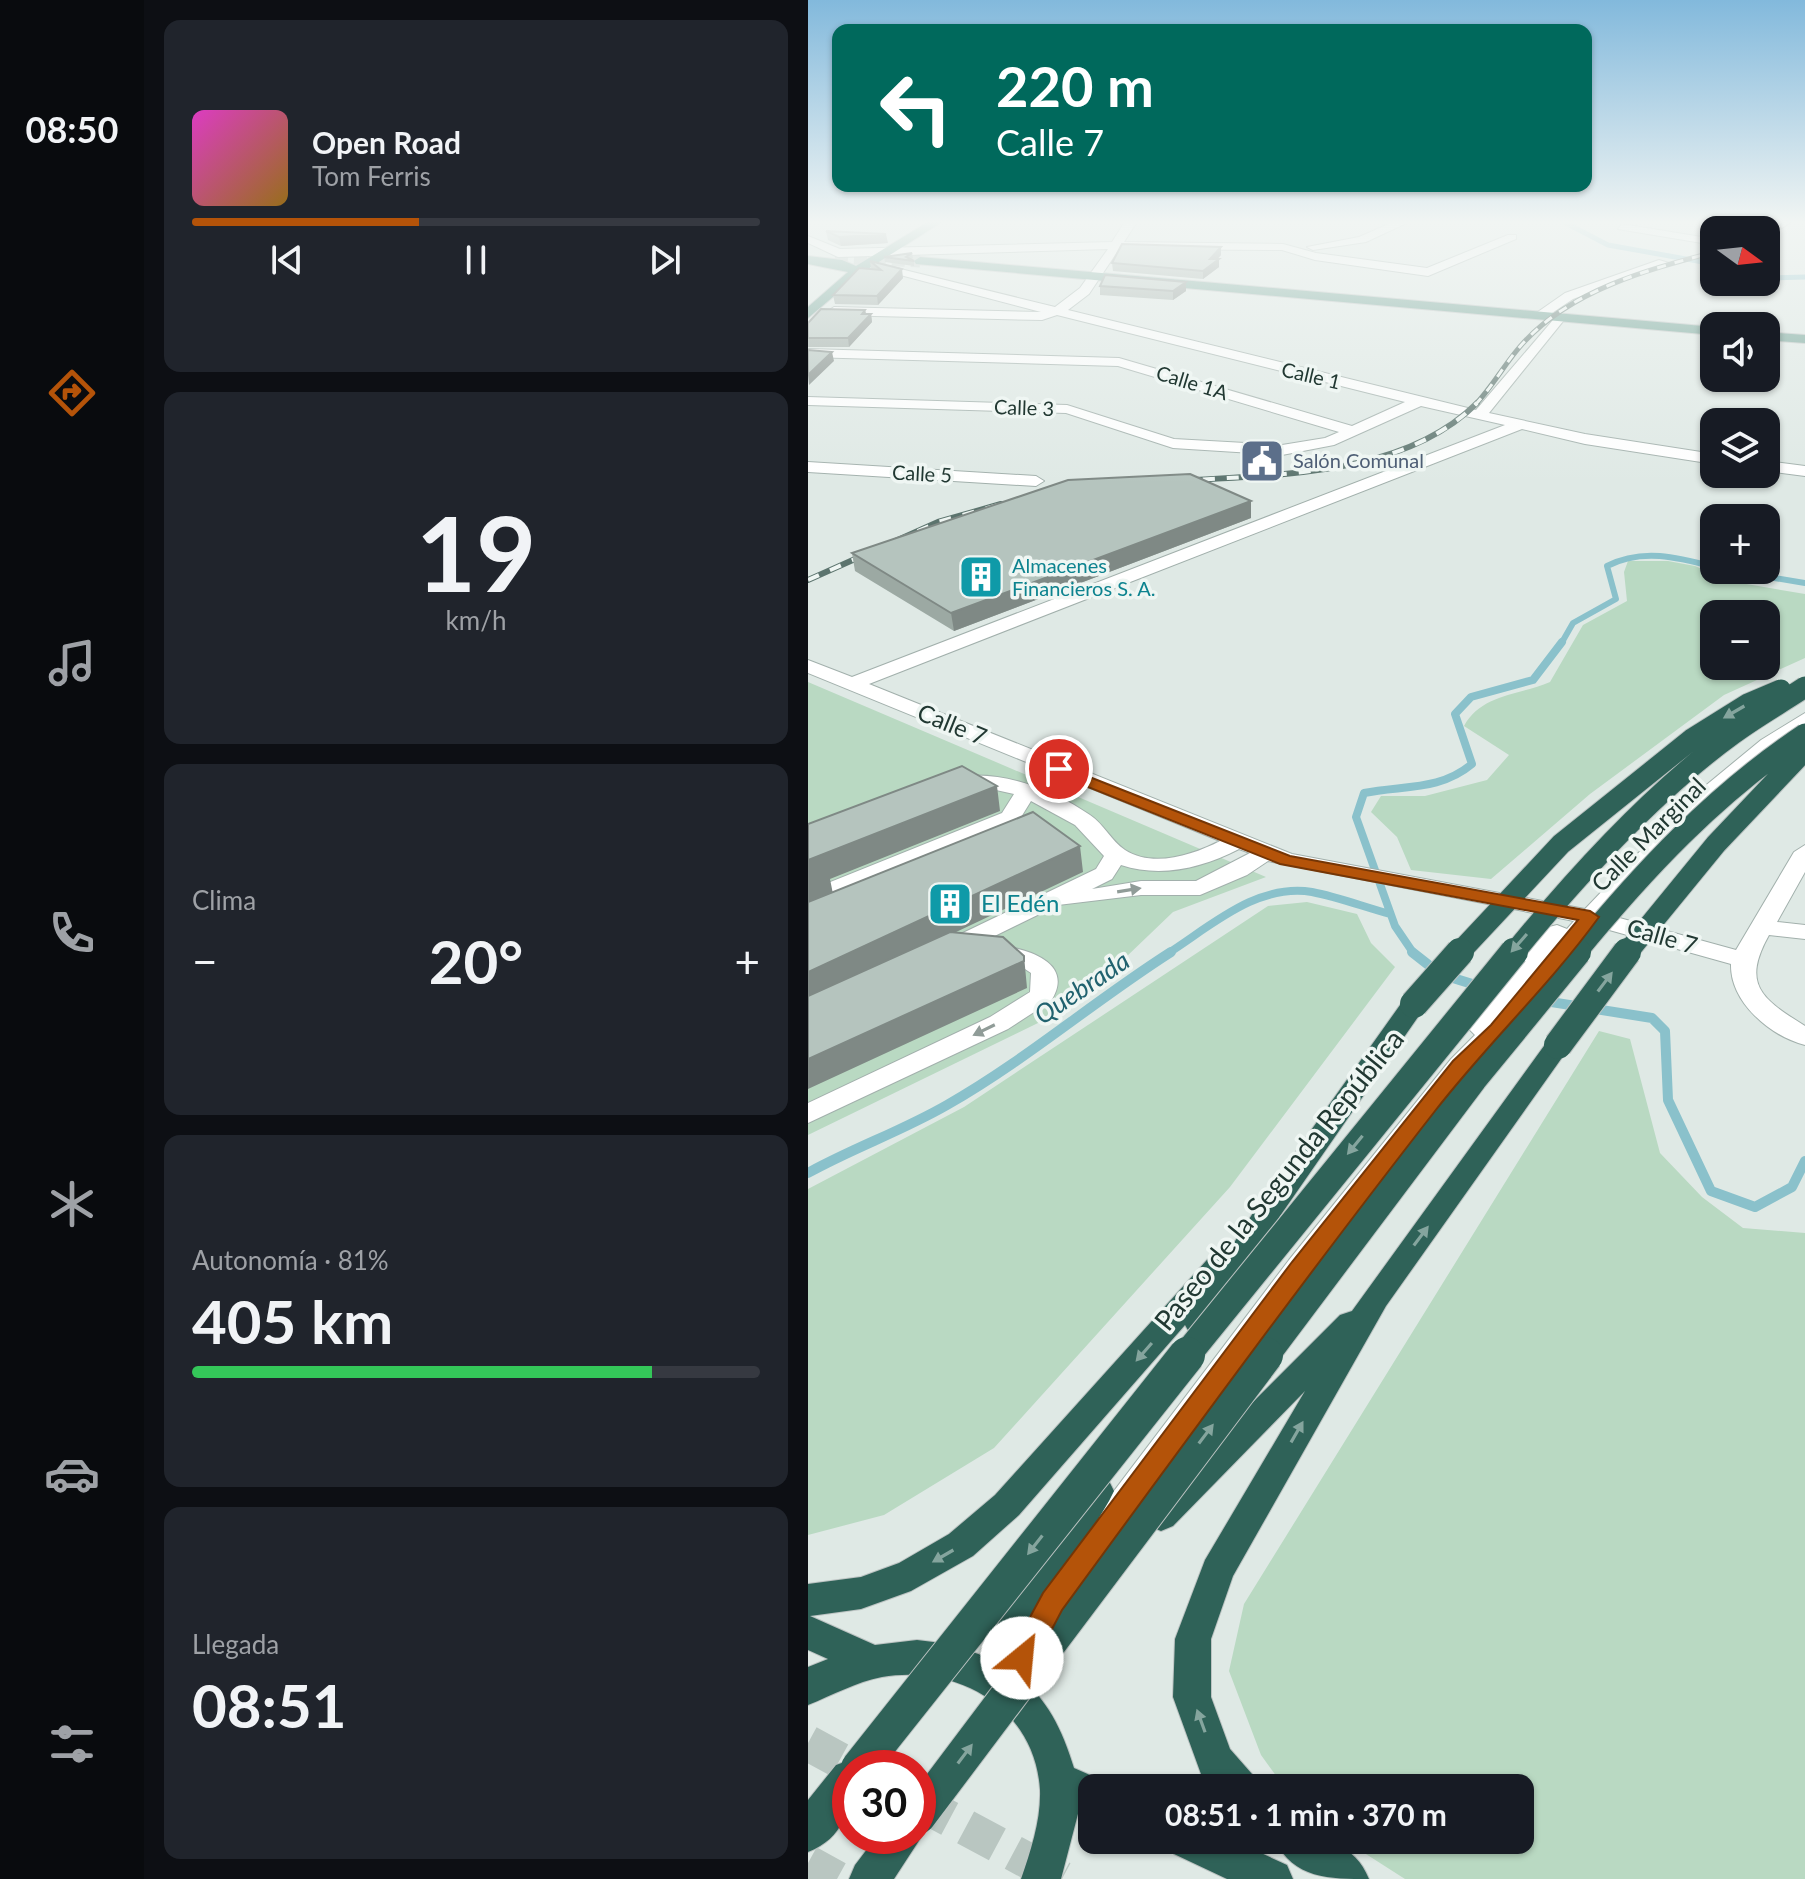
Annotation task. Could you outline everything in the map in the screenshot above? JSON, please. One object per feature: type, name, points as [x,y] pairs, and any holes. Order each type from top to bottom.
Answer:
[{"type":"highway","points":[[1002,1666],[1270,1209],[1414,1004],[1511,894],[1561,844],[1704,730],[1748,704],[1805,680]]},
{"type":"highway","name":"Paseo de la Segunda República","points":[[873,1750],[1328,1177],[1563,893],[1687,771],[1733,734],[1805,687]]},
{"type":"highway","points":[[936,1792],[1492,1055],[1591,935],[1700,814],[1763,762],[1805,734]]},
{"type":"highway","points":[[1226,1774],[1215,1761],[1192,1697],[1193,1639],[1217,1571],[1375,1298],[1653,917],[1716,844],[1805,750]]},
{"type":"highway","points":[[808,1600],[861,1593],[911,1575],[961,1545],[1016,1495],[1270,1209]]},
{"type":"highway","points":[[1002,1666],[1375,1298]]},
{"type":"highway","points":[[808,1632],[871,1661]]},
{"type":"highway","points":[[808,1687],[871,1661],[927,1657],[1002,1666]]},
{"type":"highway","points":[[1002,1666],[1075,1788],[1041,1879]]},
{"type":"highway","points":[[808,1832],[832,1802]]},
{"type":"highway","points":[[869,1879],[888,1854]]},
{"type":"highway","points":[[1219,1854],[1273,1879]]},
{"type":"highway","points":[[1314,1854],[1349,1879]]},
{"type":"main road","points":[[1446,308],[1700,330]]},
{"type":"main road","points":[[1780,337],[1805,339]]},
{"type":"street","points":[[1036,308],[1057,313],[1063,308]]},
{"type":"street","points":[[1538,316],[1551,308]]},
{"type":"street","name":"Calle 1","points":[[810,313],[1042,316],[1057,313],[1285,380],[1419,401],[1632,447],[1700,457]]},
{"type":"street","points":[[1479,415],[1559,317]]},
{"type":"street","name":"Calle 1A","points":[[808,353],[1119,362],[1352,431]]},
{"type":"street","points":[[1242,398],[1285,380]]},
{"type":"street","name":"Calle 3","points":[[808,401],[1067,409],[1173,443],[1282,450],[1329,442],[1419,401]]},
{"type":"street","points":[[852,684],[1521,424]]},
{"type":"street","name":"Calle 5","points":[[808,467],[1036,481]]},
{"type":"street","points":[[1780,468],[1805,471]]},
{"type":"street","name":"Calle 7","points":[[808,666],[1265,853],[1311,866],[1581,915],[1743,960]]},
{"type":"street","name":"Calle Marginal","points":[[1002,1666],[1300,1268],[1581,915],[1624,853],[1725,762],[1805,706]]},
{"type":"street","name":"Calle Marginal","points":[[1581,915],[1694,804],[1742,762],[1805,719]]},
{"type":"street","points":[[938,788],[970,779],[999,781],[1082,819],[1106,839],[1116,855],[1142,863],[1210,857],[1236,842]]},
{"type":"street","points":[[808,899],[1010,817],[1025,793]]},
{"type":"street","points":[[808,922],[1033,828],[1082,819]]},
{"type":"street","points":[[1805,852],[1760,927],[1743,960],[1741,976],[1749,996],[1805,1037]]},
{"type":"street","points":[[1052,901],[1141,888],[1200,888],[1239,870],[1265,853]]},
{"type":"street","points":[[922,962],[1104,874],[1116,855]]},
{"type":"street","points":[[1760,927],[1805,932]]},
{"type":"street","points":[[808,1114],[999,1023],[1042,995],[1043,970],[1019,954],[951,948]]},
{"type":"green space","points":[[1628,561],[1668,561],[1695,566],[1700,568],[1700,584],[1747,584],[1805,594],[1805,658],[1780,669],[1780,600],[1700,600],[1700,680],[1757,680],[1724,695],[1590,794],[1491,879],[1411,870],[1397,837],[1371,812],[1381,796],[1425,796],[1487,780],[1509,755],[1464,726],[1471,715],[1491,701],[1550,682],[1583,625],[1627,601],[1624,572]]},
{"type":"green space","points":[[808,682],[1266,877],[1173,912],[1077,1004],[808,1135]]},
{"type":"green space","points":[[1307,902],[1357,914],[1371,943],[1395,967],[1230,1187],[994,1448],[884,1515],[808,1535],[808,1189],[964,1107],[1268,906]]},
{"type":"green space","points":[[1599,1031],[1630,1039],[1660,1153],[1702,1197],[1743,1228],[1805,1233],[1805,1879],[1405,1879],[1366,1854],[1534,1854],[1534,1774],[1275,1774],[1261,1755],[1229,1671],[1244,1604]]},
{"type":"building","points":[[821,309],[865,310],[862,314],[871,314],[848,338],[808,338],[808,323]]},
{"type":"building","points":[[808,350],[832,352],[808,375]]},
{"type":"building","name":"Almacenes Financieros S. A.","points":[[1190,474],[1251,501],[951,613],[852,553],[1068,480]]},
{"type":"building","points":[[962,766],[997,786],[808,860],[808,824]]},
{"type":"building","points":[[1033,812],[1080,846],[808,972],[808,902]]},
{"type":"building","points":[[950,932],[1003,937],[1024,956],[1024,961],[808,1059],[808,996]]},
{"type":"waterway","points":[[1561,644],[1573,623],[1616,599],[1607,566],[1620,560],[1646,556],[1700,564]]},
{"type":"waterway","points":[[1780,579],[1805,583]]},
{"type":"waterway","points":[[1413,953],[1395,926],[1356,817],[1364,793],[1434,783],[1460,773],[1472,764],[1455,714],[1471,697],[1533,680],[1562,642]]},
{"type":"waterway","name":"Quebrada","points":[[1167,954],[1235,909],[1272,894],[1312,892],[1390,914]]},
{"type":"waterway","name":"Quebrada","points":[[808,1173],[930,1114],[976,1088],[1171,952]]},
{"type":"waterway","points":[[1413,953],[1440,974],[1482,987]]},
{"type":"waterway","points":[[1507,995],[1652,1018],[1665,1031],[1668,1100],[1711,1191],[1755,1207],[1792,1187],[1805,1161]]},
{"type":"tunnel","points":[[808,1743],[832,1756]]},
{"type":"tunnel","points":[[936,1812],[1062,1879]]},
{"type":"tunnel","points":[[808,1863],[837,1879]]},
{"type":"railway","points":[[1476,404],[1525,341],[1567,308]]},
{"type":"railway","points":[[1179,481],[1296,473],[1376,458],[1413,445],[1447,427],[1476,404]]},
{"type":"railway","points":[[808,580],[938,522],[1001,504]]},
{"type":"place","name":"Salón Comunal","points":[[1262,461]]},
{"type":"place","name":"Almacenes Financieros S. A.","points":[[981,577]]},
{"type":"place","name":"El Edén","points":[[950,904]]},
{"type":"route","points":[[1022,1658],[1052,1601],[1300,1268],[1460,1065],[1498,1029],[1590,917],[1286,860],[1059,769]]}]
